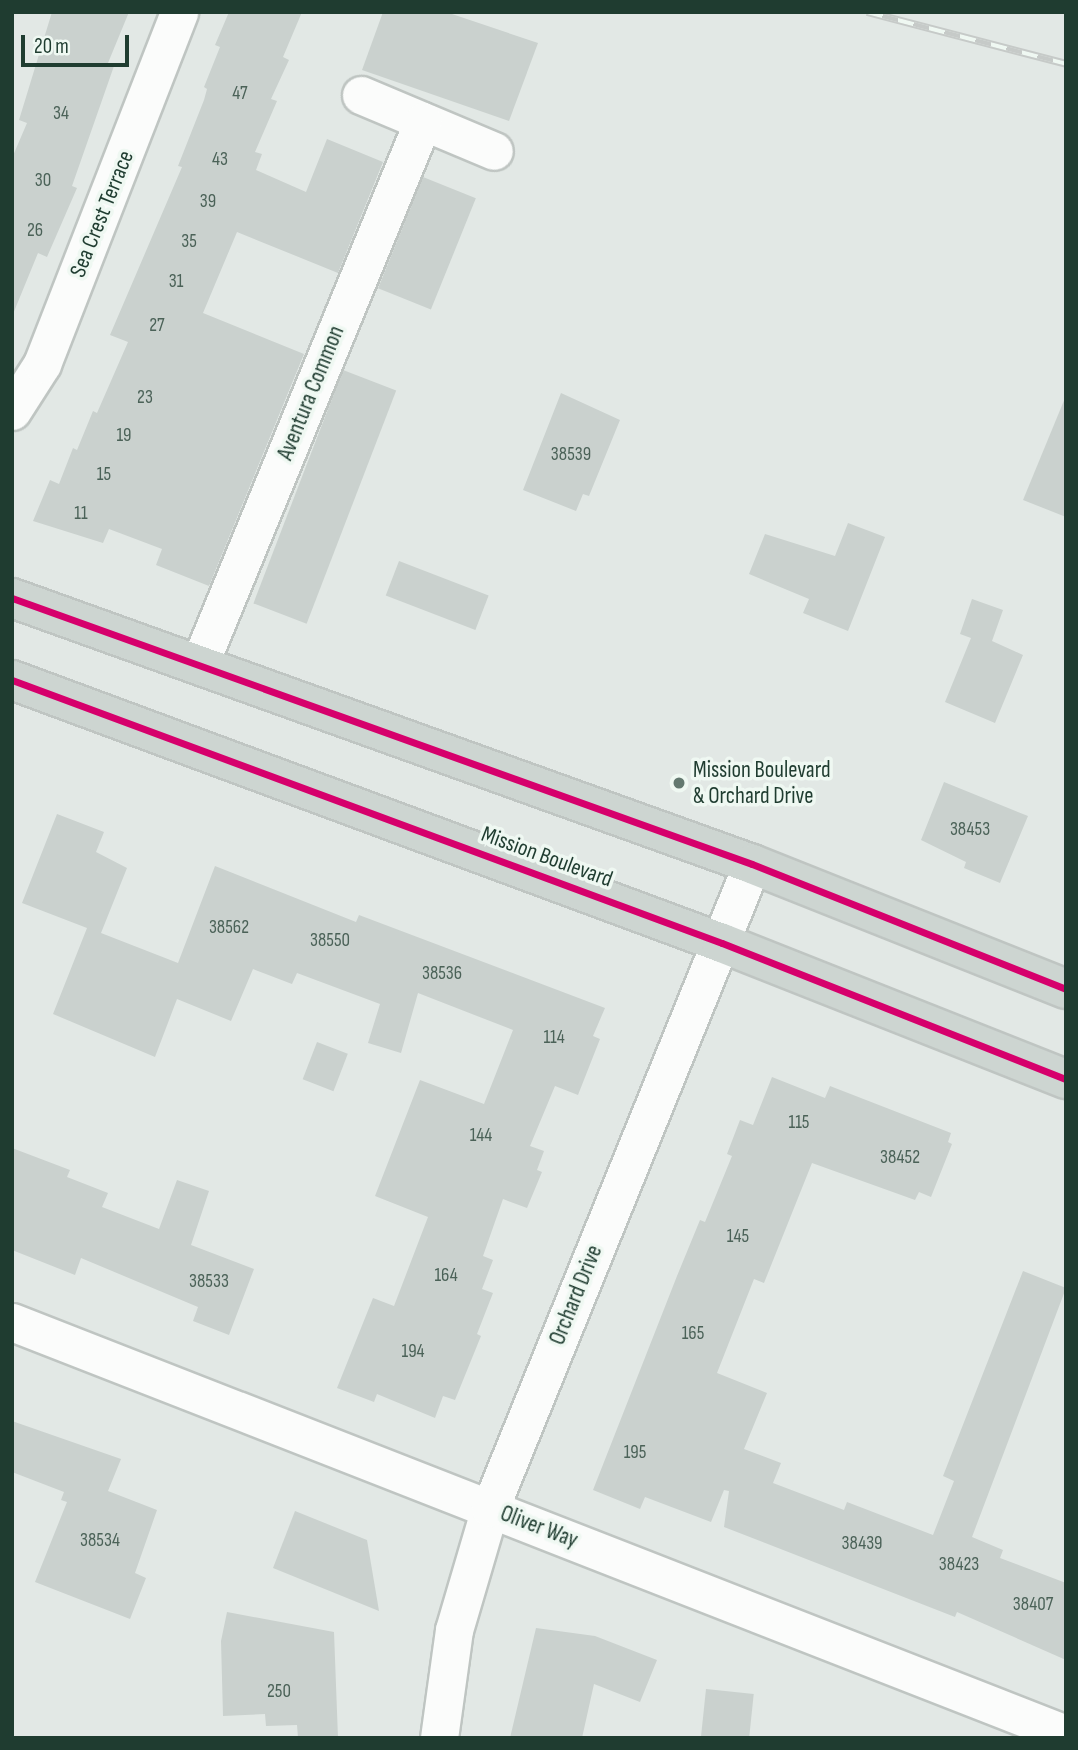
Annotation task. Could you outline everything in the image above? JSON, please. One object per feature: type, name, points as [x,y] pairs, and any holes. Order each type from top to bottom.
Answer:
[{"type":"main road","points":[[12,598],[752,864],[1066,989]]},
{"type":"main road","name":"Mission Boulevard","points":[[12,680],[722,943],[1066,1079]]},
{"type":"street","name":"Sea Crest Terrace","points":[[12,411],[42,365],[180,12]]},
{"type":"street","points":[[361,96],[494,151]]},
{"type":"street","name":"Aventura Common","points":[[199,666],[423,121]]},
{"type":"street","name":"Orchard Drive","points":[[439,1738],[454,1630],[490,1508],[752,864]]},
{"type":"street","name":"Oliver Way","points":[[12,1322],[1066,1734]]},
{"type":"building","points":[[52,12],[129,12],[108,63],[114,66],[72,186],[77,188],[47,257],[38,253],[13,314],[12,158],[27,123],[19,120]]},
{"type":"building","points":[[229,12],[302,12],[283,57],[289,60],[271,99],[277,101],[255,152],[262,154],[256,170],[306,192],[327,139],[383,162],[338,273],[237,232],[203,313],[304,354],[209,586],[156,565],[162,549],[109,529],[103,543],[33,521],[50,480],[59,484],[73,448],[77,450],[93,411],[97,413],[128,342],[110,335],[182,167],[178,166],[204,100],[207,89],[204,87],[220,47],[215,45]]},
{"type":"building","points":[[383,12],[446,12],[538,43],[509,121],[362,70]]},
{"type":"building","points":[[423,177],[476,198],[431,310],[378,288]]},
{"type":"building","points":[[343,370],[396,390],[307,624],[253,603]]},
{"type":"building","points":[[561,393],[620,420],[589,496],[583,494],[576,511],[523,490]]},
{"type":"building","points":[[1066,398],[1066,517],[1023,500]]},
{"type":"building","points":[[848,523],[885,537],[848,631],[803,613],[809,599],[749,574],[765,534],[835,556]]},
{"type":"building","points":[[399,561],[489,595],[475,630],[386,596]]},
{"type":"building","points":[[972,599],[1003,610],[992,641],[1023,655],[995,723],[945,702],[971,638],[960,634]]},
{"type":"building","points":[[944,782],[1028,816],[1000,883],[964,868],[966,862],[921,840]]},
{"type":"building","points":[[57,814],[104,832],[96,852],[127,868],[101,933],[178,963],[215,866],[356,922],[359,915],[605,1008],[593,1036],[600,1039],[578,1095],[555,1086],[530,1146],[544,1151],[537,1170],[542,1172],[527,1208],[503,1199],[483,1256],[493,1260],[482,1289],[493,1293],[477,1334],[481,1336],[455,1400],[443,1396],[435,1418],[377,1394],[374,1402],[337,1388],[373,1298],[394,1306],[428,1217],[375,1196],[420,1080],[484,1104],[513,1030],[418,993],[401,1053],[368,1043],[380,1004],[297,973],[292,984],[253,969],[231,1021],[177,999],[155,1057],[53,1014],[87,928],[22,903]]},
{"type":"building","points":[[317,1042],[348,1054],[333,1091],[303,1079]]},
{"type":"building","points":[[772,1077],[825,1098],[830,1086],[951,1133],[948,1142],[952,1144],[931,1197],[919,1192],[915,1200],[812,1163],[764,1283],[754,1279],[717,1373],[767,1393],[744,1449],[781,1463],[773,1483],[844,1510],[847,1502],[933,1535],[954,1481],[943,1476],[1023,1271],[1066,1288],[972,1537],[1003,1550],[1000,1558],[1066,1583],[1066,1660],[957,1612],[955,1617],[724,1527],[729,1491],[724,1490],[711,1522],[645,1497],[640,1509],[593,1490],[700,1220],[705,1222],[732,1156],[727,1154],[740,1120],[753,1125]]},
{"type":"building","points":[[12,1148],[70,1170],[67,1177],[108,1193],[102,1207],[159,1229],[177,1180],[209,1191],[191,1245],[254,1269],[229,1335],[193,1321],[198,1307],[81,1258],[75,1275],[12,1250]]},
{"type":"building","points":[[12,1421],[121,1459],[108,1491],[157,1510],[135,1573],[146,1578],[130,1619],[35,1582],[67,1502],[61,1500],[64,1492],[12,1472]]},
{"type":"building","points":[[295,1511],[367,1540],[379,1611],[273,1568]]},
{"type":"building","points":[[227,1612],[334,1632],[338,1738],[298,1738],[297,1725],[266,1726],[265,1714],[223,1716],[221,1641]]},
{"type":"building","points":[[536,1628],[595,1636],[657,1660],[640,1702],[594,1684],[582,1738],[510,1738]]},
{"type":"building","points":[[706,1689],[754,1694],[749,1738],[701,1738]]},
{"type":"railway","points":[[867,12],[1066,64]]},
{"type":"cycle path","points":[[12,598],[752,864],[1066,989]]},
{"type":"cycle path","points":[[12,680],[722,943],[1066,1079]]},
{"type":"place","name":"Mission Boulevard & Orchard Drive","points":[[679,783]]}]
